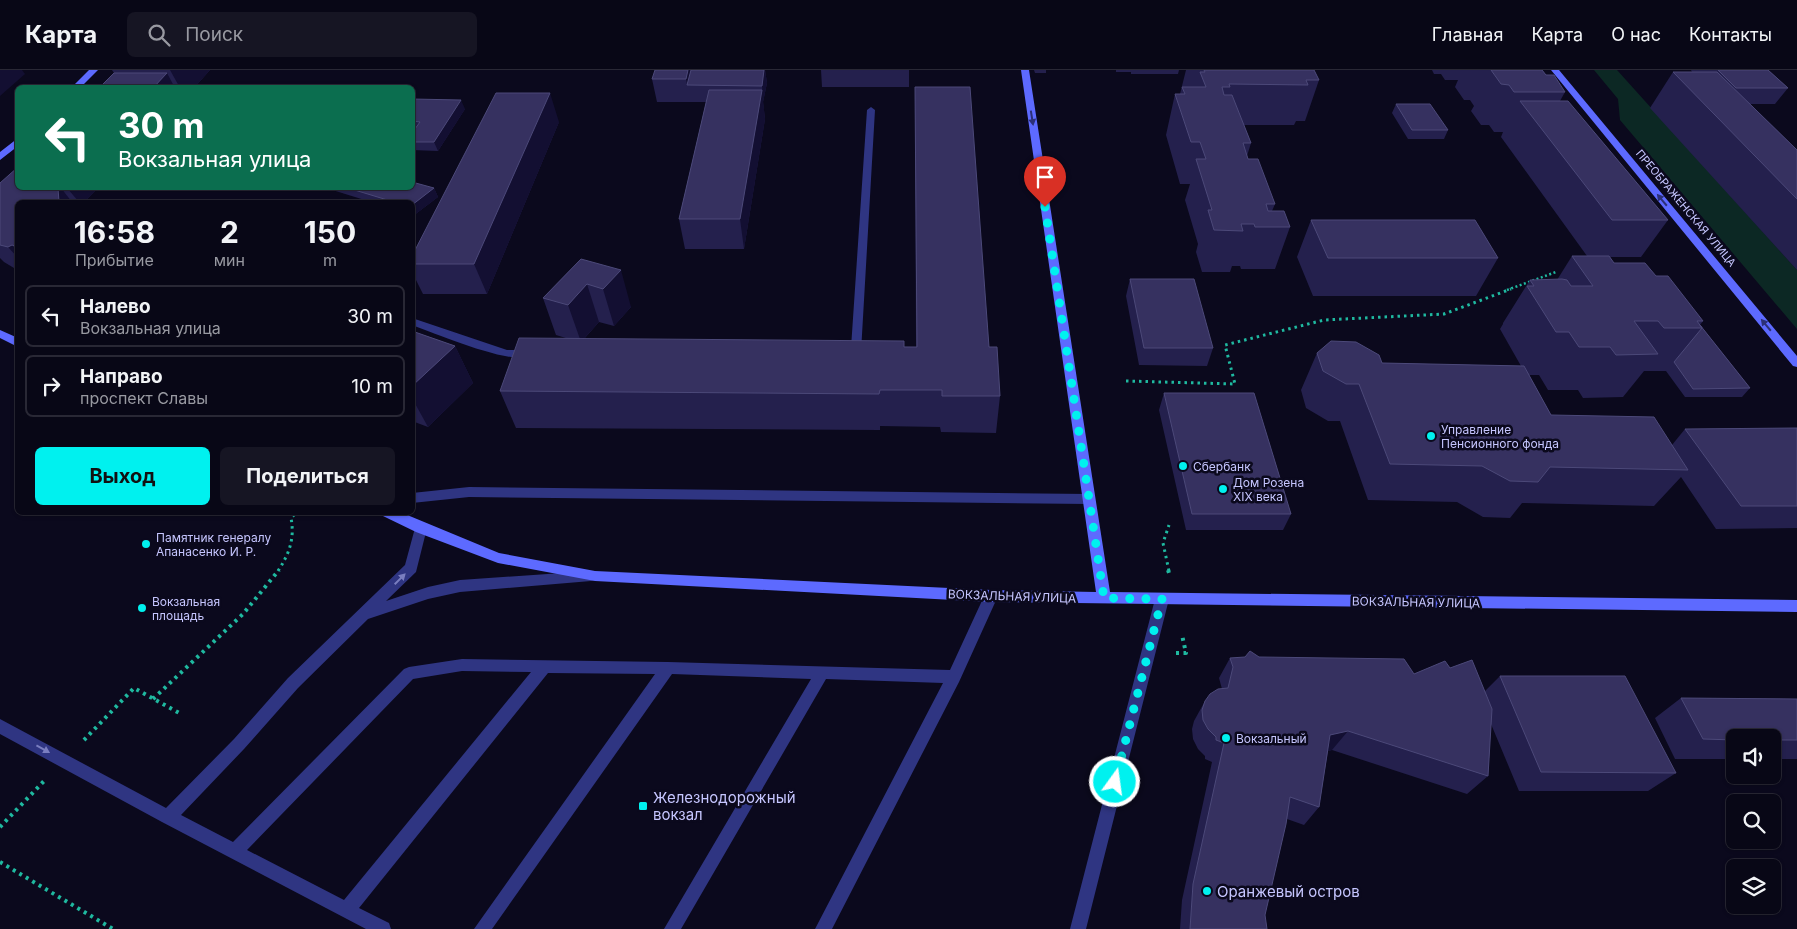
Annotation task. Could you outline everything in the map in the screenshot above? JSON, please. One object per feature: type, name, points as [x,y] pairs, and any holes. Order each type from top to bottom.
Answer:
[{"type":"main road","points":[[78,85],[94,70]]},
{"type":"main road","points":[[1025,70],[1104,598]]},
{"type":"main road","name":"ПРЕОБРАЖЕНСКАЯ УЛИЦА","points":[[1555,70],[1797,363]]},
{"type":"main road","points":[[0,158],[15,144]]},
{"type":"main road","points":[[0,334],[15,341]]},
{"type":"main road","name":"ВОКЗАЛЬНАЯ УЛИЦА","points":[[393,515],[420,528],[498,558],[595,576],[990,596],[1797,606]]},
{"type":"lane","points":[[836,352],[856,352],[871,110]]},
{"type":"lane","points":[[415,322],[506,354],[535,354]]},
{"type":"lane","points":[[415,498],[469,492],[1089,499]]},
{"type":"lane","points":[[168,817],[239,744],[293,683],[366,614],[411,568],[420,528]]},
{"type":"lane","points":[[366,614],[428,593],[460,586],[595,576]]},
{"type":"lane","points":[[823,929],[954,677],[990,596]]},
{"type":"lane","points":[[1078,929],[1162,599]]},
{"type":"lane","points":[[235,852],[409,673],[462,665],[668,668],[954,677]]},
{"type":"lane","points":[[347,910],[545,666]]},
{"type":"lane","points":[[482,929],[668,668]]},
{"type":"lane","points":[[672,929],[822,673]]},
{"type":"lane","points":[[0,726],[168,817],[383,929]]},
{"type":"path","points":[[1126,381],[1235,384],[1225,345],[1324,320],[1444,314],[1556,272]]},
{"type":"path","points":[[153,699],[224,632],[267,588],[287,556],[294,530],[291,518],[294,515]]},
{"type":"path","points":[[134,688],[181,714]]},
{"type":"path","points":[[0,862],[113,929]]},
{"type":"green space","points":[[1594,70],[1617,70],[1797,270],[1797,329],[1620,120],[1618,99]]},
{"type":"building","points":[[655,70],[688,70],[686,79],[652,79]]},
{"type":"building","points":[[691,70],[764,70],[762,86],[687,85]]},
{"type":"building","points":[[1204,70],[1314,70],[1319,80],[1306,80],[1308,85],[1229,84],[1230,87],[1222,87],[1224,95],[1232,95],[1251,143],[1243,143],[1248,159],[1258,159],[1275,204],[1266,204],[1268,211],[1284,211],[1290,227],[1255,227],[1254,224],[1241,224],[1243,231],[1214,230],[1208,210],[1212,210],[1196,159],[1206,159],[1200,142],[1191,142],[1175,94],[1185,94],[1182,87],[1206,87],[1200,72],[1205,72]]},
{"type":"building","points":[[1491,70],[1542,70],[1546,75],[1554,75],[1565,92],[1514,92],[1509,85],[1501,84]]},
{"type":"building","points":[[1718,70],[1768,70],[1788,88],[1736,88]]},
{"type":"building","points":[[1673,72],[1717,72],[1797,150],[1797,199]]},
{"type":"building","points":[[114,73],[167,73],[156,85],[102,85]]},
{"type":"building","points":[[915,87],[970,87],[989,347],[997,347],[1000,396],[942,396],[942,390],[880,390],[879,394],[500,391],[519,338],[904,341],[904,347],[917,347]]},
{"type":"building","points":[[709,90],[762,90],[740,219],[679,219]]},
{"type":"building","points":[[496,93],[550,93],[474,264],[415,264],[415,250]]},
{"type":"building","points":[[415,99],[461,100],[434,142],[415,142],[415,129],[420,122],[415,121]]},
{"type":"building","points":[[1520,101],[1568,101],[1668,220],[1612,220]]},
{"type":"building","points":[[1396,104],[1430,104],[1448,130],[1412,130]]},
{"type":"building","points":[[15,170],[15,190],[58,190],[59,200],[15,200],[15,246],[0,245],[0,183]]},
{"type":"building","points":[[415,183],[434,188],[415,203],[415,200],[387,200],[355,190],[415,190]]},
{"type":"building","points":[[1311,220],[1475,220],[1498,258],[1328,258]]},
{"type":"building","points":[[1572,256],[1609,256],[1614,263],[1645,263],[1656,276],[1668,276],[1703,321],[1697,321],[1702,328],[1664,328],[1658,321],[1634,321],[1658,354],[1616,355],[1610,347],[1579,347],[1569,332],[1556,332],[1527,286],[1534,286],[1530,280],[1562,279],[1567,280],[1571,286],[1593,286]]},
{"type":"building","points":[[581,259],[621,270],[603,289],[587,284],[568,305],[543,298]]},
{"type":"building","points":[[1130,279],[1194,279],[1213,348],[1144,348]]},
{"type":"building","points":[[1700,325],[1750,388],[1693,389],[1674,362],[1702,328]]},
{"type":"building","points":[[415,332],[455,346],[415,383]]},
{"type":"building","points":[[1331,341],[1356,342],[1379,355],[1382,363],[1524,366],[1551,415],[1654,417],[1688,470],[1550,467],[1538,482],[1510,481],[1482,466],[1390,464],[1359,384],[1346,384],[1323,371],[1317,353]]},
{"type":"building","points":[[1164,393],[1254,393],[1291,514],[1192,514]]},
{"type":"building","points":[[1797,428],[1797,506],[1741,506],[1685,429]]},
{"type":"building","points":[[1250,651],[1259,657],[1404,659],[1414,674],[1445,661],[1450,668],[1472,660],[1492,709],[1488,776],[1348,731],[1330,735],[1319,807],[1290,797],[1286,824],[1265,915],[1267,929],[1190,929],[1193,884],[1224,743],[1216,740],[1216,737],[1208,729],[1203,720],[1202,710],[1210,694],[1218,689],[1228,688],[1233,667],[1230,658],[1245,657]]},
{"type":"building","points":[[1500,676],[1625,676],[1676,773],[1541,772]]},
{"type":"building","points":[[1681,698],[1797,699],[1797,740],[1781,740],[1781,729],[1726,729],[1726,740],[1703,739]]},
{"type":"place","name":"Управление Пенсионного фонда","points":[[1431,436]]},
{"type":"place","name":"Сбербанк","points":[[1183,466]]},
{"type":"place","name":"Дом Розена XIX века","points":[[1223,489]]},
{"type":"place","name":"Памятник генералу Апанасенко И. Р.","points":[[146,544]]},
{"type":"place","name":"Вокзальная площадь","points":[[142,608]]},
{"type":"place","name":"Вокзальный","points":[[1226,738]]},
{"type":"place","name":"Железнодорожный вокзал","points":[[643,806]]},
{"type":"place","name":"Оранжевый остров","points":[[1207,891]]},
{"type":"route","points":[[1045,207],[1104,598],[1162,599],[1115,782]]}]
